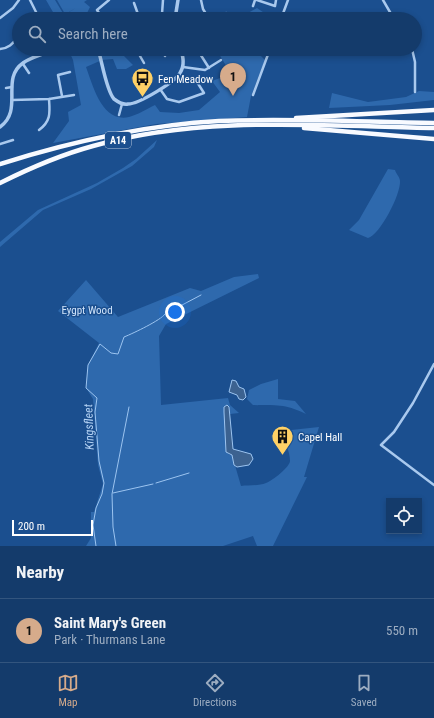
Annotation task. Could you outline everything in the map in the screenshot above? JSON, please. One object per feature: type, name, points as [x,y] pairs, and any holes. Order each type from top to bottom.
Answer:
[{"type":"highway","name":"A14","points":[[254,123],[291,118],[434,110]]},
{"type":"highway","name":"A14","points":[[281,120],[434,123]]},
{"type":"highway","name":"A14","points":[[0,183],[59,157],[109,142],[164,132],[243,123]]},
{"type":"highway","name":"A14","points":[[0,164],[56,148],[128,133],[192,124],[254,123],[295,126],[434,128]]},
{"type":"highway","name":"A14","points":[[295,126],[434,139]]},
{"type":"street","points":[[0,18],[13,8],[19,0]]},
{"type":"street","points":[[30,0],[36,12]]},
{"type":"street","points":[[98,12],[97,10],[110,0]]},
{"type":"street","points":[[162,12],[163,0]]},
{"type":"street","points":[[176,12],[178,0]]},
{"type":"street","points":[[201,0],[205,12]]},
{"type":"street","points":[[253,6],[256,0],[275,6],[276,0]]},
{"type":"street","points":[[284,12],[288,0]]},
{"type":"street","points":[[383,0],[390,12]]},
{"type":"street","points":[[134,3],[138,12]]},
{"type":"street","points":[[0,49],[6,49],[12,45]]},
{"type":"street","points":[[0,127],[10,118],[12,87],[15,73],[23,63],[38,56]]},
{"type":"street","points":[[100,56],[113,97],[122,104],[127,105],[136,102],[177,77],[182,67],[183,56]]},
{"type":"street","points":[[140,56],[144,63]]},
{"type":"street","points":[[201,56],[209,68]]},
{"type":"street","points":[[253,96],[267,56]]},
{"type":"street","points":[[414,56],[415,92]]},
{"type":"street","points":[[182,67],[201,71],[209,68],[221,60]]},
{"type":"street","points":[[23,63],[29,72]]},
{"type":"street","points":[[62,96],[58,75],[70,72]]},
{"type":"street","points":[[160,88],[167,99],[179,102],[204,93],[197,82]]},
{"type":"street","points":[[6,88],[12,87]]},
{"type":"street","points":[[12,100],[49,99],[74,95]]},
{"type":"street","points":[[39,130],[44,126],[50,116],[49,99]]},
{"type":"street","points":[[119,115],[122,104]]},
{"type":"street","points":[[0,144],[12,140]]},
{"type":"street","points":[[434,364],[413,403],[394,432],[381,445],[434,485]]},
{"type":"green space","points":[[46,0],[55,0],[62,12],[53,12]]},
{"type":"green space","points":[[57,0],[87,0],[84,2],[90,7],[88,12],[69,12],[76,8],[69,12],[64,12]]},
{"type":"green space","points":[[257,8],[263,12],[250,12]]},
{"type":"green space","points":[[71,56],[124,56],[133,65],[126,69],[117,69],[113,59],[102,60],[86,67],[96,93],[105,109],[120,117],[129,117],[155,105],[160,112],[179,113],[199,110],[220,92],[212,81],[231,74],[220,56],[261,56],[265,60],[251,96],[247,117],[156,124],[53,143],[69,121],[68,112],[81,105]]},
{"type":"green space","points":[[419,91],[434,92],[434,100],[390,105],[329,108],[332,93],[368,102],[406,97]]},
{"type":"green space","points":[[157,140],[154,147],[132,166],[91,189],[43,210],[0,247],[0,242],[38,210],[97,183],[123,168],[136,159]]},
{"type":"green space","points":[[388,169],[395,170],[400,181],[397,195],[384,222],[373,235],[368,238],[349,230],[359,220]]},
{"type":"green space","name":"Eygpt Wood","points":[[258,274],[259,278],[166,324],[159,336],[161,405],[228,398],[230,405],[239,413],[230,414],[229,406],[225,406],[228,454],[232,455],[241,486],[257,485],[269,482],[287,467],[290,457],[282,431],[319,427],[304,477],[307,477],[273,546],[257,546],[253,536],[223,546],[86,546],[91,538],[91,512],[94,512],[103,484],[98,465],[93,399],[86,388],[88,365],[99,343],[58,311],[86,280],[118,317],[190,288],[201,291],[234,277]]},
{"type":"green space","points":[[278,379],[278,399],[295,401],[306,414],[291,408],[274,405],[253,405],[247,399],[249,390],[261,384]]},
{"type":"shaded area","points":[[232,380],[236,381],[239,387],[244,389],[246,397],[243,400],[239,399],[237,395],[229,392]]},
{"type":"shaded area","points":[[227,405],[229,407],[233,449],[251,454],[253,459],[249,465],[237,467],[234,465],[232,455],[226,452],[224,407]]},
{"type":"waterway","name":"Kingsfleet","points":[[96,546],[93,525],[96,508],[102,494],[104,483],[99,461],[95,412],[97,398],[86,388],[88,365],[100,344],[111,353],[118,354],[124,337],[147,326],[165,314],[201,295]]},
{"type":"waterway","points":[[116,546],[113,527],[112,494],[129,407]]},
{"type":"waterway","points":[[156,483],[189,473]]},
{"type":"waterway","points":[[113,493],[153,484]]},
{"type":"place","name":"Saint Mary's Green","points":[[233,96]]},
{"type":"place","name":"Fen Meadow","points":[[143,98]]},
{"type":"place","name":"Capel Hall","points":[[283,456]]}]
